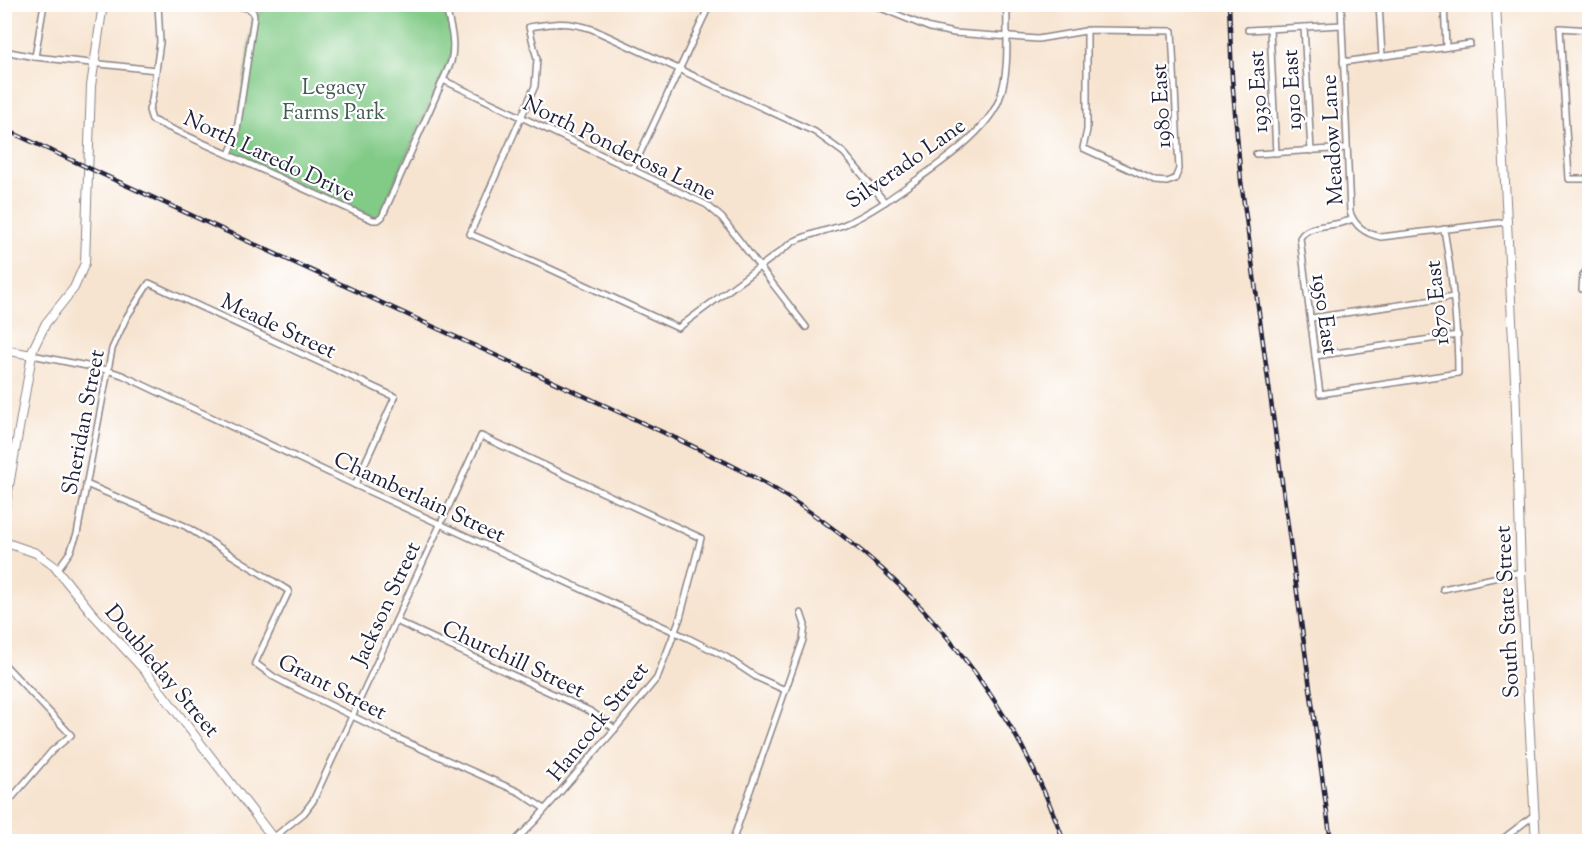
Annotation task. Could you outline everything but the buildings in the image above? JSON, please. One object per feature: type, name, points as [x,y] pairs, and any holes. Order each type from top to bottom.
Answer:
[{"type":"street","points":[[35,57],[44,4]]},
{"type":"street","points":[[4,514],[32,355],[42,330],[74,288],[85,263],[93,63],[103,4]]},
{"type":"street","points":[[4,51],[35,57],[156,70],[160,42],[158,4]]},
{"type":"street","points":[[228,4],[248,8],[253,12],[236,137],[229,154]]},
{"type":"street","points":[[443,80],[454,49],[454,38],[444,4]]},
{"type":"street","points":[[633,168],[710,4]]},
{"type":"street","points":[[871,4],[930,28],[954,33],[1038,39],[1087,30]]},
{"type":"street","name":"Silverado Lane","points":[[522,117],[470,234],[678,328],[793,242],[856,220],[885,202],[986,124],[1000,99],[1004,85],[1007,4]]},
{"type":"street","name":"Meadow Lane","points":[[1341,4],[1352,219],[1370,235],[1381,237],[1506,222]]},
{"type":"street","points":[[1379,4],[1382,56]]},
{"type":"street","points":[[1444,4],[1446,47]]},
{"type":"street","name":"South State Street","points":[[1496,4],[1515,380],[1521,572],[1536,842]]},
{"type":"street","points":[[522,117],[533,92],[537,72],[535,45],[529,27],[572,23],[592,29],[815,132],[831,142],[854,163],[885,202]]},
{"type":"street","points":[[1248,30],[1342,25]]},
{"type":"street","name":"1910 East","points":[[1304,27],[1311,151]]},
{"type":"street","name":"1930 East","points":[[1270,28],[1276,153]]},
{"type":"street","points":[[1590,30],[1560,28],[1569,179],[1590,179]]},
{"type":"street","name":"1980 East","points":[[1087,30],[1172,31],[1179,169],[1175,179],[1167,182],[1155,181],[1083,148],[1087,129],[1087,30]]},
{"type":"street","points":[[1343,62],[1470,44]]},
{"type":"street","name":"North Laredo Drive","points":[[156,70],[149,110],[152,120],[373,220],[382,217],[443,80]]},
{"type":"street","name":"North Ponderosa Lane","points":[[443,80],[707,205],[722,218],[806,327]]},
{"type":"street","points":[[1256,154],[1347,148]]},
{"type":"street","name":"1950 East","points":[[1320,394],[1300,238],[1304,231],[1309,229],[1346,223],[1352,219]]},
{"type":"street","name":"1870 East","points":[[1320,394],[1458,373],[1458,335],[1444,229]]},
{"type":"street","points":[[1582,288],[1582,275],[1590,266]]},
{"type":"street","name":"Sheridan Street","points":[[57,570],[66,559],[75,540],[112,349],[118,334],[149,283]]},
{"type":"street","name":"Meade Street","points":[[149,283],[395,397],[355,485]]},
{"type":"street","points":[[1311,318],[1454,297]]},
{"type":"street","points":[[1315,356],[1458,335]]},
{"type":"street","points":[[4,350],[32,355]]},
{"type":"street","name":"Chamberlain Street","points":[[32,355],[122,375],[676,633],[726,657],[756,677],[785,690]]},
{"type":"street","name":"Jackson Street","points":[[275,840],[304,813],[312,801],[481,436],[701,538]]},
{"type":"street","name":"Grant Street","points":[[86,484],[185,526],[289,591],[255,663],[274,677],[393,736],[519,792],[545,809]]},
{"type":"street","name":"Hancock Street","points":[[514,842],[615,729],[657,678],[676,633],[701,538]]},
{"type":"street","name":"Doubleday Street","points":[[4,542],[36,553],[57,570],[92,613],[146,672],[275,840]]},
{"type":"street","points":[[1443,589],[1521,572]]},
{"type":"street","points":[[732,842],[804,635],[805,625],[801,613]]},
{"type":"street","name":"Churchill Street","points":[[396,621],[592,712],[615,729]]},
{"type":"street","points":[[4,664],[70,735],[52,751],[4,807]]},
{"type":"street","points":[[1499,842],[1534,815]]},
{"type":"green space","name":"Legacy Farms Park","points":[[266,5],[445,5],[454,49],[378,220],[229,154],[236,137],[254,17],[265,9]]},
{"type":"railway","points":[[1229,4],[1232,78],[1241,181],[1331,842]]},
{"type":"railway","points":[[4,129],[671,436],[750,475],[795,502],[840,534],[882,569],[922,608],[958,650],[990,694],[1019,741],[1044,791],[1064,842]]}]
